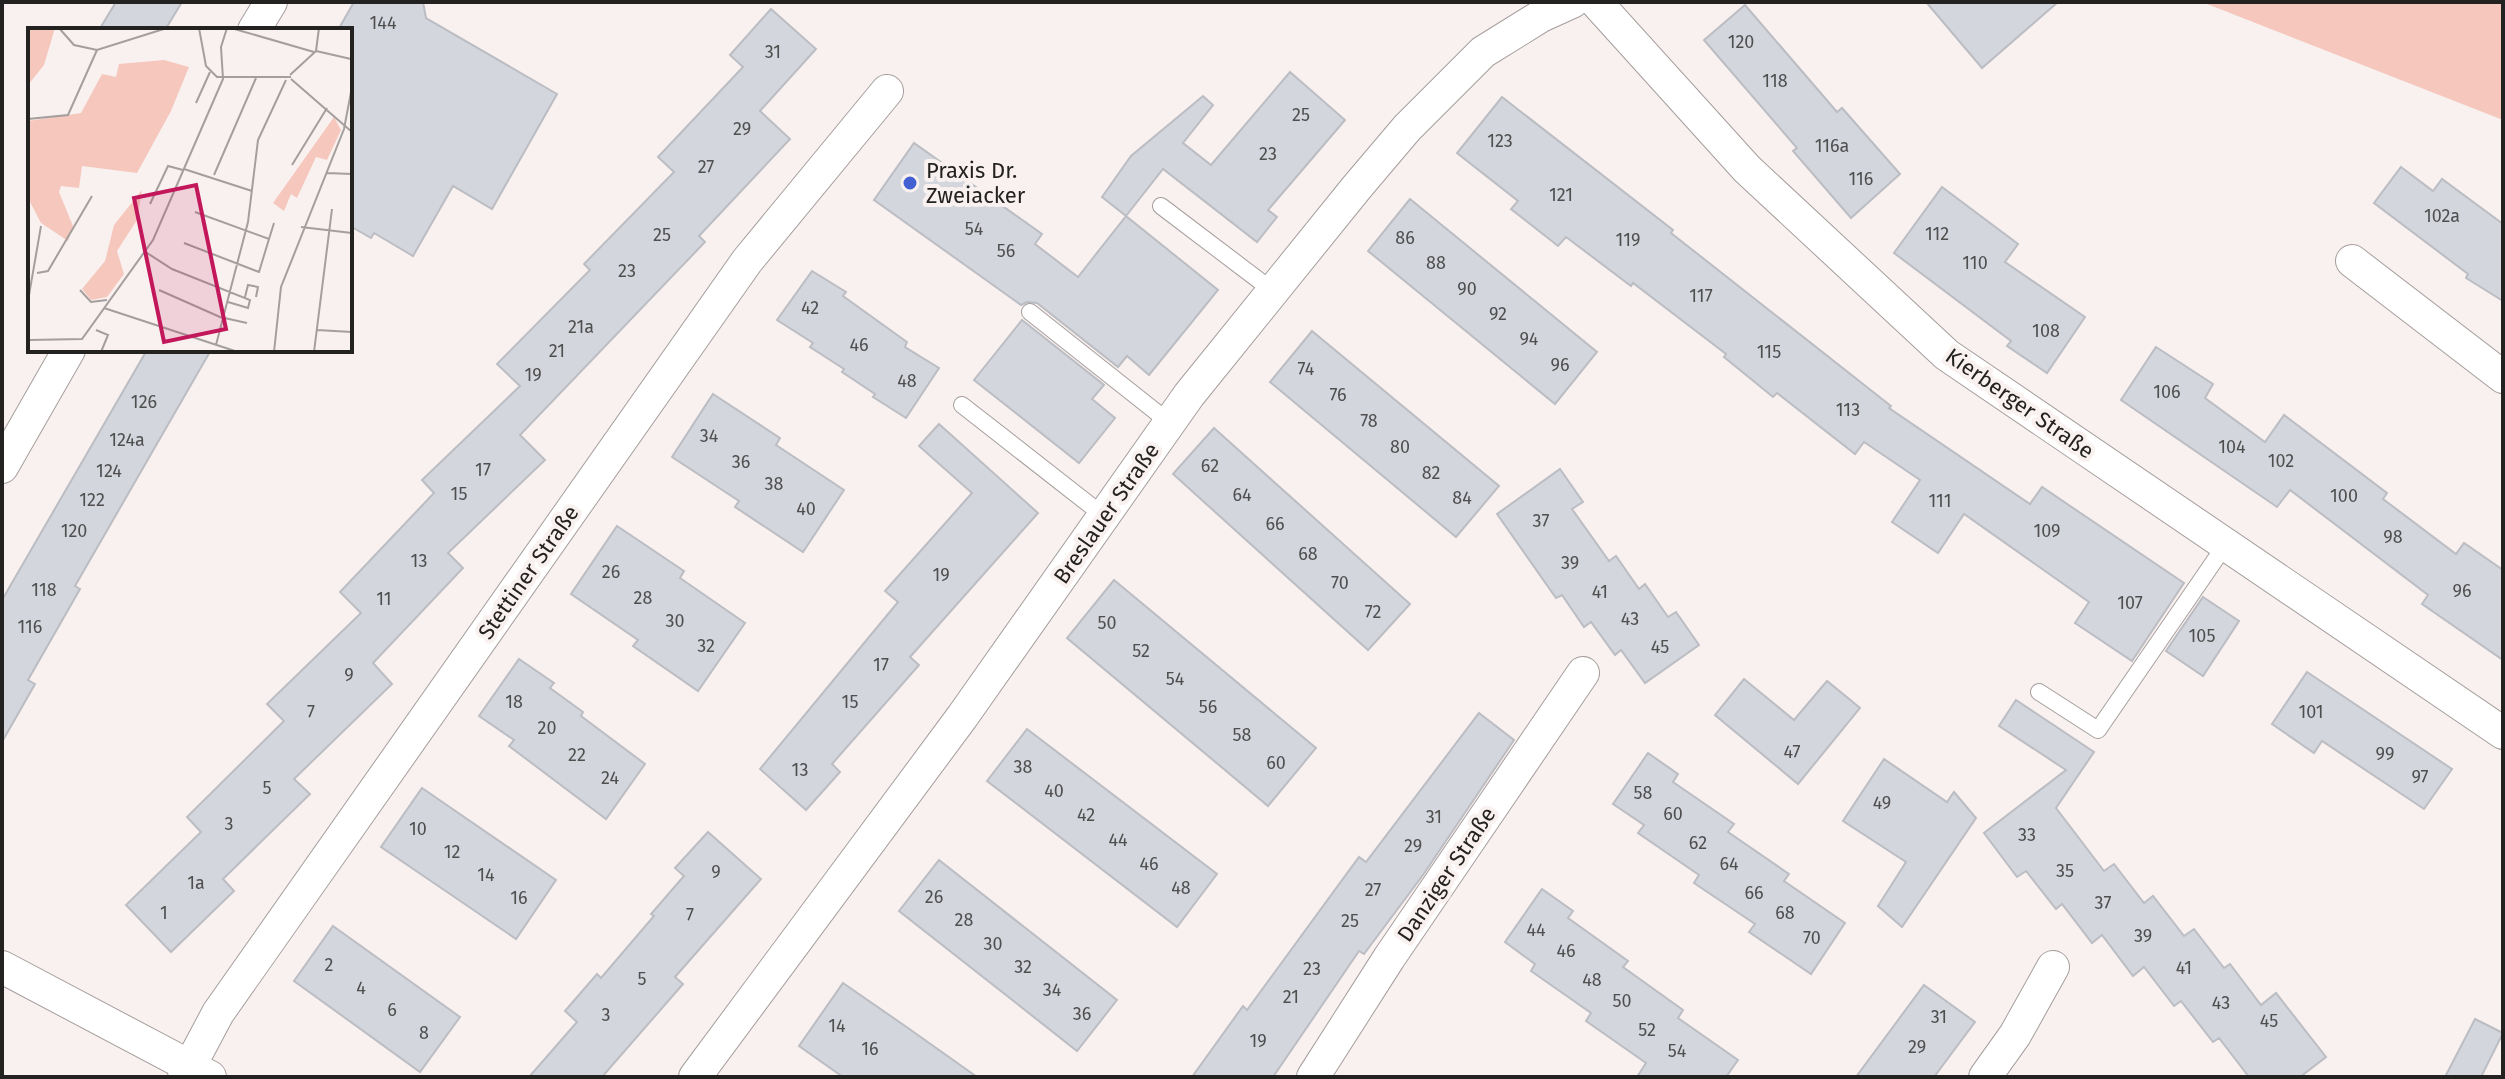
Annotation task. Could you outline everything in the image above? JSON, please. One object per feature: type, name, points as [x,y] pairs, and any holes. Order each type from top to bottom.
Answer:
[{"type":"street","points":[[255,28],[271,2]]},
{"type":"street","name":"Breslauer Straße","points":[[695,1077],[962,717],[1170,423],[1273,291],[1407,128],[1483,52],[1541,16],[1572,2]]},
{"type":"street","name":"Kierberger Straße","points":[[1596,2],[1747,169],[1947,355],[2503,733]]},
{"type":"street","name":"Stettiner Straße","points":[[194,1074],[218,1013],[747,261],[887,91]]},
{"type":"street","points":[[2352,261],[2503,377]]},
{"type":"street","points":[[2,467],[68,352]]},
{"type":"street","name":"Danziger Straße","points":[[1313,1077],[1389,958],[1583,673]]},
{"type":"street","points":[[2,967],[194,1074]]},
{"type":"street","points":[[1985,1077],[2015,1035],[2053,967]]},
{"type":"lane","points":[[1161,206],[1273,291]]},
{"type":"lane","points":[[1030,312],[1170,423]]},
{"type":"lane","points":[[962,405],[1104,516]]},
{"type":"lane","points":[[2039,692],[2098,730],[2226,544]]},
{"type":"shaded area","points":[[2202,2],[2501,2],[2503,120]]},
{"type":"building","points":[[116,2],[182,2],[166,28],[100,28]]},
{"type":"building","points":[[354,2],[423,2],[426,18],[557,94],[492,209],[453,186],[413,256],[374,233],[371,238],[352,227],[352,28],[339,28]]},
{"type":"building","points":[[1926,2],[2058,2],[1982,68]]},
{"type":"building","points":[[1745,5],[1837,112],[1842,108],[1900,174],[1851,218],[1793,151],[1797,148],[1704,40]]},
{"type":"building","points":[[771,9],[816,49],[760,111],[790,139],[699,236],[705,242],[520,435],[545,460],[448,553],[463,568],[373,663],[392,684],[294,779],[310,794],[223,879],[234,891],[171,952],[126,905],[201,832],[187,817],[284,721],[267,704],[361,613],[340,592],[434,493],[422,480],[520,386],[497,364],[590,270],[584,264],[674,172],[658,157],[743,67],[730,55]]},
{"type":"building","points":[[1290,72],[1345,120],[1268,210],[1277,217],[1257,242],[1163,169],[1126,216],[1102,197],[1131,156],[1203,96],[1213,105],[1183,143],[1211,165]]},
{"type":"building","points":[[1502,97],[1673,230],[1671,233],[1891,406],[1889,408],[2030,504],[2042,487],[2184,583],[2132,661],[2075,623],[2089,602],[1964,514],[1938,553],[1892,522],[1920,480],[1864,442],[1855,454],[1777,393],[1773,397],[1724,357],[1726,354],[1633,283],[1631,286],[1566,237],[1558,246],[1511,209],[1518,201],[1457,153]]},
{"type":"building","points":[[914,143],[1042,234],[1035,244],[1078,277],[1126,216],[1218,290],[1149,375],[1127,356],[1118,367],[1037,303],[1021,305],[874,200]]},
{"type":"building","points":[[2401,167],[2433,191],[2442,179],[2503,224],[2503,301],[2466,278],[2468,274],[2374,203]]},
{"type":"building","points":[[1942,187],[2018,244],[2005,262],[2085,317],[2047,373],[2007,346],[2011,341],[1894,253]]},
{"type":"building","points":[[1410,199],[1597,352],[1555,404],[1368,251]]},
{"type":"building","points":[[812,271],[846,292],[843,296],[907,342],[905,347],[939,368],[906,418],[873,397],[875,394],[842,372],[844,369],[810,347],[813,343],[777,320]]},
{"type":"building","points":[[1022,320],[1104,385],[1092,399],[1115,418],[1079,463],[974,380]]},
{"type":"building","points":[[1312,331],[1499,486],[1456,537],[1270,382]]},
{"type":"building","points":[[2156,347],[2213,384],[2205,398],[2265,442],[2284,415],[2387,493],[2383,499],[2456,554],[2464,543],[2503,570],[2503,660],[2422,604],[2428,595],[2290,490],[2277,507],[2121,400]]},
{"type":"building","points":[[146,352],[210,352],[75,586],[80,589],[28,680],[35,684],[2,742],[2,600]]},
{"type":"building","points":[[713,394],[780,438],[776,445],[844,490],[803,552],[735,507],[739,501],[672,457]]},
{"type":"building","points":[[939,424],[1038,513],[910,657],[919,665],[832,764],[840,772],[806,810],[760,769],[898,602],[885,591],[972,493],[919,446]]},
{"type":"building","points":[[1214,428],[1410,604],[1368,650],[1173,474]]},
{"type":"building","points":[[1560,469],[1583,502],[1572,509],[1609,561],[1616,556],[1639,589],[1645,584],[1668,617],[1676,612],[1699,645],[1645,683],[1621,650],[1615,655],[1591,622],[1584,627],[1562,595],[1556,598],[1497,514]]},
{"type":"building","points":[[617,526],[684,571],[680,578],[745,623],[698,691],[633,646],[638,640],[571,594]]},
{"type":"building","points":[[1114,580],[1316,748],[1268,806],[1067,638]]},
{"type":"building","points":[[2203,597],[2239,621],[2203,676],[2166,651]]},
{"type":"building","points":[[519,659],[554,683],[550,688],[583,712],[581,716],[645,764],[606,819],[509,746],[514,740],[479,716]]},
{"type":"building","points":[[2307,672],[2452,769],[2424,809],[2322,741],[2314,753],[2272,724]]},
{"type":"building","points":[[1744,679],[1794,720],[1827,681],[1860,708],[1798,784],[1715,715]]},
{"type":"building","points":[[2016,700],[2094,752],[2056,808],[2104,871],[2114,864],[2144,903],[2153,896],[2184,936],[2194,929],[2224,968],[2230,964],[2261,1005],[2276,993],[2326,1057],[2300,1077],[2249,1077],[2219,1038],[2213,1042],[2181,1001],[2174,1006],[2144,967],[2133,976],[2102,935],[2092,943],[2062,904],[2056,909],[2026,871],[2017,877],[1984,833],[2066,770],[1999,726]]},
{"type":"building","points":[[1479,713],[1514,740],[1423,875],[1364,954],[1359,951],[1273,1077],[1192,1077],[1243,1006],[1247,1010],[1359,857],[1366,862]]},
{"type":"building","points":[[1027,729],[1217,874],[1177,927],[987,781]]},
{"type":"building","points":[[1648,753],[1678,774],[1673,782],[1734,824],[1728,832],[1789,874],[1784,881],[1845,923],[1811,974],[1749,932],[1755,924],[1694,883],[1699,875],[1638,833],[1644,825],[1613,804]]},
{"type":"building","points":[[1884,759],[1947,802],[1954,792],[1976,818],[1902,927],[1878,906],[1906,862],[1843,821]]},
{"type":"building","points":[[422,788],[556,880],[516,939],[381,847]]},
{"type":"building","points":[[708,832],[761,879],[675,977],[683,984],[602,1077],[529,1077],[577,1022],[565,1011],[597,974],[601,978],[654,916],[651,914],[684,876],[675,868]]},
{"type":"building","points":[[939,860],[1117,1000],[1077,1051],[899,911]]},
{"type":"building","points":[[1542,889],[1573,911],[1568,918],[1628,961],[1623,967],[1683,1010],[1678,1018],[1738,1060],[1726,1077],[1637,1077],[1646,1063],[1586,1021],[1591,1013],[1531,971],[1535,964],[1505,942]]},
{"type":"building","points":[[333,926],[460,1017],[420,1072],[294,981]]},
{"type":"building","points":[[843,983],[977,1077],[843,1077],[799,1046]]},
{"type":"building","points":[[1924,985],[1975,1022],[1934,1077],[1856,1077]]},
{"type":"building","points":[[2475,1019],[2503,1033],[2481,1077],[2445,1077]]},
{"type":"place","name":"Praxis Dr. Zweiacker","points":[[910,183]]}]
